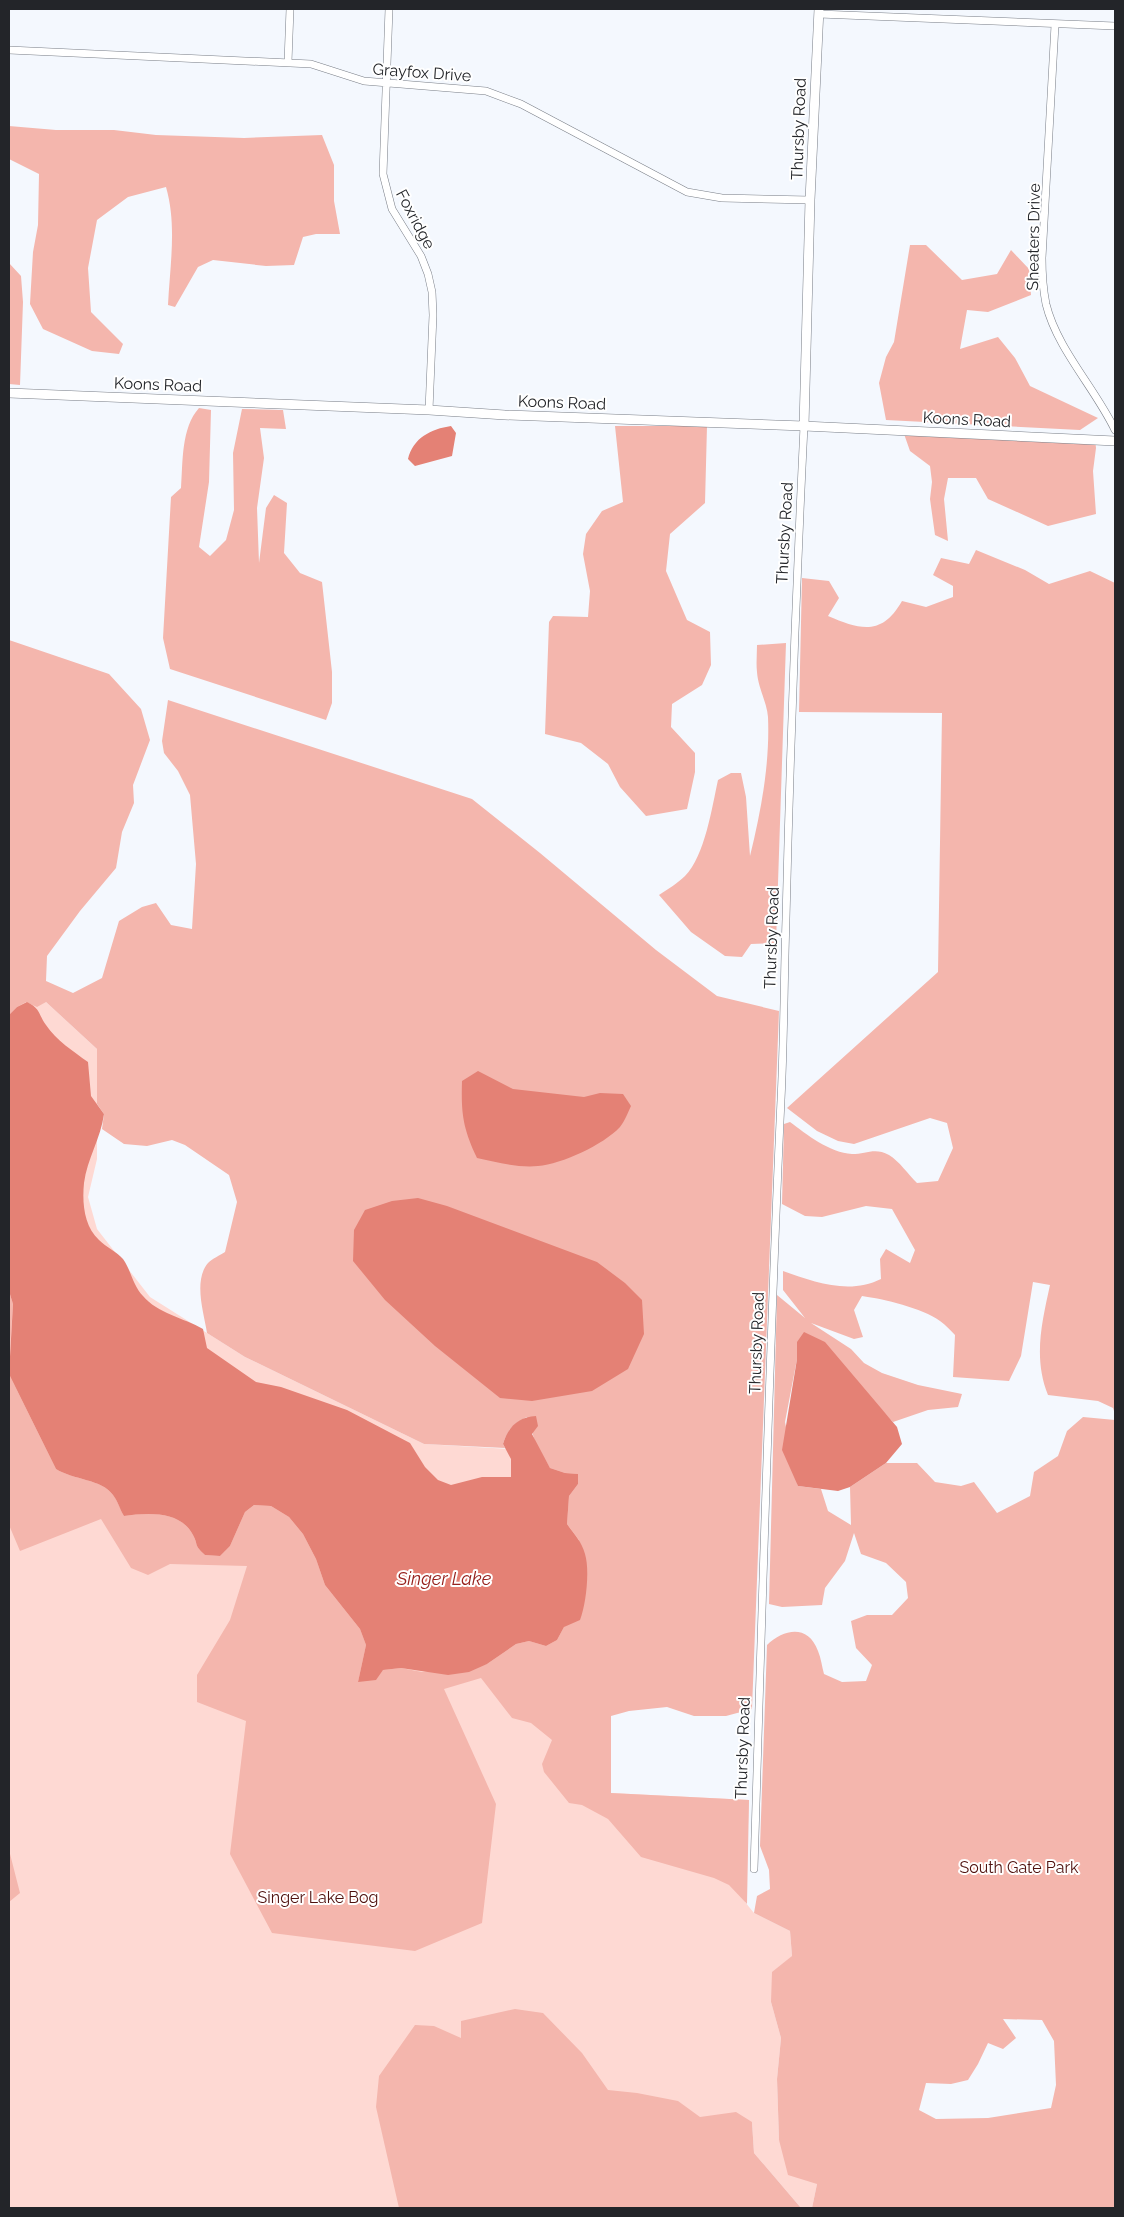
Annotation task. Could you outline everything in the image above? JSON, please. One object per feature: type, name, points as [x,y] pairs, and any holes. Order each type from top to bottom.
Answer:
[{"type":"street","points":[[288,62],[290,9]]},
{"type":"street","name":"Foxridge","points":[[389,9],[383,153],[385,186],[392,209],[421,256],[432,292],[433,315],[429,410]]},
{"type":"street","points":[[819,11],[1055,25],[1115,26]]},
{"type":"street","name":"Thursby Road","points":[[754,1869],[770,1332],[781,1102],[791,811],[793,646],[804,426],[810,200],[819,11]]},
{"type":"street","name":"Sheaters Drive","points":[[1055,25],[1042,258],[1044,293],[1048,310],[1060,340],[1097,397],[1115,430]]},
{"type":"street","name":"Grayfox Drive","points":[[9,50],[288,62],[322,67],[364,81],[385,84],[468,88],[498,94],[687,192],[722,198],[810,200]]},
{"type":"street","name":"Koons Road","points":[[9,393],[804,426],[1115,441]]},
{"type":"green space","points":[[9,126],[56,130],[114,130],[156,135],[244,138],[322,135],[334,165],[334,201],[340,234],[316,234],[303,237],[294,265],[266,266],[213,260],[198,267],[175,307],[168,305],[172,230],[166,187],[128,197],[97,220],[88,268],[91,312],[123,344],[119,354],[92,351],[43,329],[30,304],[33,252],[38,225],[39,174],[9,159]]},
{"type":"green space","points":[[910,245],[926,245],[962,280],[997,274],[1011,250],[1029,269],[1031,295],[988,312],[967,310],[960,349],[998,337],[1015,358],[1030,386],[1098,418],[1080,430],[886,420],[879,383],[886,357],[894,342]]},
{"type":"green space","points":[[9,263],[21,276],[23,302],[20,385],[9,384]]},
{"type":"green space","points":[[199,408],[211,410],[209,482],[199,547],[210,556],[226,540],[234,510],[233,453],[242,409],[283,410],[286,429],[260,428],[264,458],[257,508],[259,563],[266,508],[274,495],[287,503],[284,553],[300,573],[322,582],[332,672],[332,703],[326,720],[170,669],[163,638],[171,497],[181,488],[186,435],[193,416]]},
{"type":"green space","points":[[615,426],[707,426],[705,503],[670,534],[666,571],[687,620],[710,632],[711,665],[702,685],[672,704],[671,727],[695,753],[695,772],[687,809],[646,816],[620,787],[608,764],[581,743],[545,734],[549,622],[553,616],[588,617],[590,591],[583,554],[586,534],[602,511],[623,502]]},
{"type":"green space","points":[[903,431],[1095,440],[1096,448],[1093,471],[1096,514],[1048,526],[988,499],[976,478],[948,478],[944,499],[948,541],[935,535],[930,499],[932,482],[930,466],[910,451]]},
{"type":"green space","name":"South Gate Park","points":[[976,550],[1025,570],[1049,584],[1090,571],[1115,583],[1115,1414],[1113,1408],[1098,1401],[1048,1395],[1043,1381],[1040,1340],[1050,1285],[1033,1282],[1021,1356],[1009,1381],[953,1377],[955,1335],[944,1324],[932,1316],[913,1308],[862,1296],[854,1310],[863,1337],[854,1339],[811,1323],[851,1349],[864,1363],[882,1373],[918,1385],[962,1394],[958,1407],[928,1410],[893,1422],[866,1393],[797,1342],[797,1359],[785,1422],[798,1486],[821,1489],[828,1511],[851,1525],[850,1487],[886,1463],[917,1463],[935,1482],[961,1486],[974,1482],[997,1513],[1030,1496],[1034,1472],[1058,1456],[1067,1431],[1083,1417],[1115,1420],[1115,2208],[812,2208],[817,2184],[788,2175],[779,2140],[777,2079],[781,2038],[771,2002],[772,1972],[792,1956],[790,1931],[754,1913],[757,1896],[770,1889],[769,1870],[760,1846],[767,1645],[781,1635],[795,1632],[802,1633],[814,1642],[824,1674],[842,1682],[866,1681],[872,1665],[856,1648],[851,1621],[867,1615],[892,1615],[908,1598],[906,1582],[886,1563],[861,1554],[854,1533],[845,1561],[825,1588],[822,1605],[782,1607],[769,1604],[777,1295],[805,1318],[783,1290],[783,1271],[819,1283],[857,1286],[881,1279],[880,1259],[886,1249],[910,1263],[915,1250],[892,1209],[866,1206],[822,1217],[805,1216],[782,1204],[784,1124],[790,1122],[827,1147],[844,1153],[879,1151],[889,1155],[917,1183],[938,1181],[953,1148],[947,1123],[930,1118],[854,1144],[838,1141],[817,1131],[787,1108],[938,972],[942,713],[799,712],[802,578],[829,581],[839,598],[828,616],[861,627],[870,627],[887,620],[902,601],[926,607],[953,597],[953,586],[933,575],[941,558],[969,564]],"holes":[[[1003,2019],[1042,2020],[1054,2041],[1056,2085],[1051,2108],[988,2118],[936,2119],[919,2110],[926,2083],[951,2084],[968,2080],[988,2043],[1003,2049],[1016,2038]]]},
{"type":"green space","points":[[9,640],[109,674],[141,709],[150,740],[133,785],[134,803],[122,832],[116,868],[80,911],[47,956],[46,981],[73,993],[102,978],[119,921],[142,907],[156,903],[171,925],[192,929],[196,864],[190,795],[178,771],[164,753],[162,741],[168,700],[472,799],[656,950],[717,996],[779,1011],[752,1709],[726,1716],[694,1716],[667,1707],[629,1711],[611,1716],[611,1793],[749,1800],[747,1904],[729,1885],[714,1878],[641,1857],[608,1819],[582,1805],[569,1803],[544,1772],[542,1764],[552,1740],[531,1723],[512,1718],[481,1678],[444,1689],[496,1804],[482,1923],[415,1951],[272,1933],[230,1854],[246,1721],[197,1702],[197,1675],[230,1620],[247,1566],[170,1564],[148,1575],[131,1568],[101,1519],[20,1551],[9,1525],[9,1374],[56,1469],[95,1483],[108,1490],[113,1495],[124,1516],[153,1514],[172,1517],[187,1527],[198,1547],[205,1555],[220,1556],[230,1546],[245,1512],[254,1505],[271,1506],[289,1517],[303,1534],[316,1559],[325,1585],[360,1629],[366,1645],[358,1682],[383,1670],[401,1668],[422,1672],[487,1664],[516,1644],[529,1641],[546,1646],[557,1640],[564,1627],[579,1540],[567,1524],[569,1496],[578,1484],[578,1474],[565,1473],[550,1468],[536,1444],[527,1417],[515,1424],[509,1431],[503,1444],[505,1448],[424,1444],[245,1357],[207,1333],[200,1288],[201,1279],[208,1263],[225,1252],[237,1202],[229,1175],[185,1145],[172,1140],[147,1146],[124,1144],[102,1129],[104,1114],[97,1104],[97,1049],[46,1002],[37,1007],[26,1002],[9,1015]]},
{"type":"green space","points":[[786,643],[776,943],[751,944],[742,957],[725,956],[691,932],[659,895],[682,879],[692,867],[707,831],[718,780],[731,773],[741,773],[746,797],[750,856],[758,822],[768,752],[768,717],[758,678],[757,645]]},
{"type":"green space","name":"Singer Lake Bog","points":[[9,648],[46,1002],[97,1049],[97,1159],[88,1197],[97,1229],[150,1297],[245,1357],[424,1444],[611,1455],[611,1793],[749,1800],[745,1902],[754,1913],[790,1931],[792,1956],[771,2002],[781,2038],[777,2079],[779,2140],[817,2184],[812,2208],[801,2208],[754,2153],[752,2122],[735,2208],[9,2208]]},
{"type":"green space","points":[[9,1291],[13,1304],[9,1364]]},
{"type":"green space","points":[[9,1850],[20,1893],[9,1902]]},
{"type":"green space","points":[[515,2009],[543,2013],[582,2053],[608,2090],[637,2093],[678,2101],[700,2117],[736,2112],[752,2122],[754,2153],[801,2208],[399,2208],[376,2107],[379,2076],[415,2025],[434,2026],[461,2038],[461,2021]]},
{"type":"water","points":[[451,426],[456,433],[452,456],[415,466],[408,459],[414,445],[424,436],[437,429]]},
{"type":"water","name":"Singer Lake","points":[[27,1002],[37,1009],[55,1036],[88,1062],[91,1096],[104,1114],[84,1183],[85,1214],[94,1234],[102,1243],[123,1259],[137,1288],[149,1302],[163,1311],[203,1329],[207,1348],[256,1382],[281,1387],[347,1410],[410,1443],[425,1467],[438,1480],[451,1485],[482,1477],[511,1477],[511,1459],[503,1444],[505,1438],[511,1428],[519,1421],[536,1416],[538,1426],[532,1434],[550,1468],[565,1473],[578,1474],[578,1484],[569,1496],[567,1524],[582,1546],[587,1569],[587,1587],[580,1620],[564,1627],[557,1640],[546,1646],[529,1641],[516,1644],[487,1664],[469,1672],[448,1675],[401,1668],[383,1670],[376,1680],[358,1682],[366,1645],[360,1629],[325,1585],[316,1559],[303,1534],[289,1517],[271,1506],[254,1505],[245,1512],[230,1546],[220,1556],[205,1555],[198,1547],[193,1535],[180,1521],[172,1517],[153,1514],[124,1516],[115,1497],[108,1490],[95,1483],[56,1469],[9,1374],[13,1304],[9,1291],[9,1015],[17,1007]]},
{"type":"water","points":[[478,1071],[513,1089],[584,1097],[600,1093],[623,1094],[631,1106],[622,1125],[613,1134],[582,1153],[559,1162],[538,1166],[523,1166],[477,1158],[466,1129],[463,1112],[462,1081]]},
{"type":"water","points":[[418,1198],[447,1206],[597,1262],[625,1283],[642,1300],[644,1334],[628,1369],[592,1391],[532,1401],[500,1398],[435,1346],[385,1300],[353,1261],[354,1230],[365,1210],[392,1201]]},
{"type":"water","points":[[804,1332],[825,1342],[897,1427],[902,1444],[886,1463],[850,1487],[838,1491],[798,1486],[782,1450],[797,1359],[797,1342]]}]
